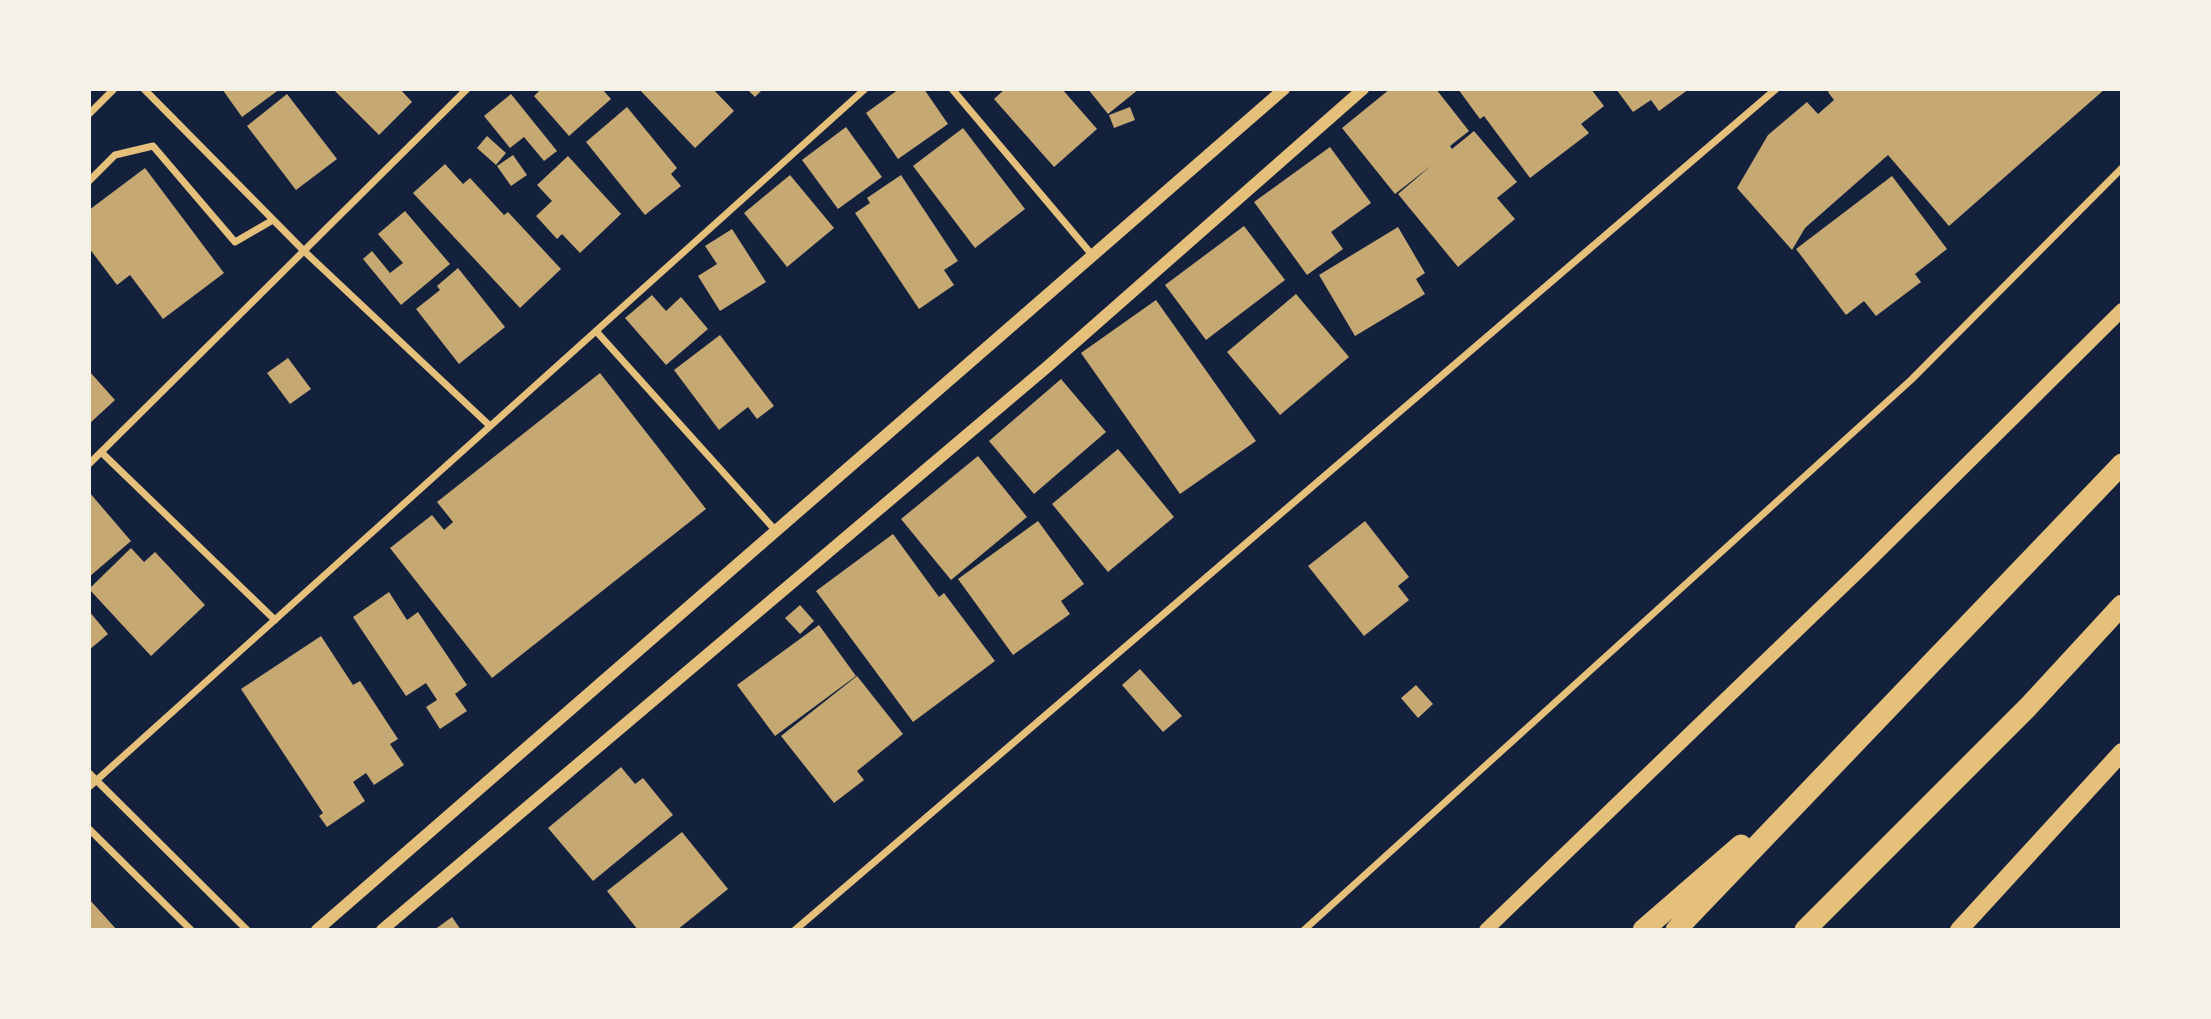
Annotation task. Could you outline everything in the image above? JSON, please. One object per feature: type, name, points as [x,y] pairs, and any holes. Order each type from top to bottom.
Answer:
[{"type":"highway","points":[[1676,930],[2122,464]]},
{"type":"highway","points":[[1805,930],[2028,707],[2122,605]]},
{"type":"highway","points":[[1643,930],[1848,751]]},
{"type":"main road","points":[[1486,930],[1857,573],[2122,310]]},
{"type":"main road","points":[[1959,930],[2122,752]]},
{"type":"street","points":[[89,114],[114,89]]},
{"type":"street","points":[[144,89],[304,251],[490,426]]},
{"type":"street","points":[[89,464],[467,89]]},
{"type":"street","points":[[92,783],[865,89]]},
{"type":"street","points":[[952,89],[1093,256]]},
{"type":"street","points":[[317,930],[1284,89]]},
{"type":"street","points":[[382,930],[1047,367],[1363,89]]},
{"type":"street","points":[[795,930],[1776,89]]},
{"type":"street","points":[[89,181],[115,155],[153,146],[235,242],[273,220]]},
{"type":"street","points":[[1304,930],[1911,380],[2122,168]]},
{"type":"street","points":[[596,331],[777,532]]},
{"type":"street","points":[[101,452],[275,620]]},
{"type":"street","points":[[89,774],[92,783],[247,930]]},
{"type":"street","points":[[89,829],[191,930]]},
{"type":"building","points":[[222,89],[280,89],[242,117]]},
{"type":"building","points":[[333,89],[400,89],[412,102],[379,135]]},
{"type":"building","points":[[541,89],[602,89],[611,99],[569,136],[534,96]]},
{"type":"building","points":[[639,89],[713,89],[734,111],[695,148]]},
{"type":"building","points":[[747,89],[763,89],[755,97]]},
{"type":"building","points":[[899,89],[924,89],[948,124],[898,159],[866,113]]},
{"type":"building","points":[[1005,89],[1062,89],[1097,129],[1054,167],[994,99]]},
{"type":"building","points":[[1088,89],[1139,89],[1108,114]]},
{"type":"building","points":[[1390,89],[1436,89],[1469,131],[1450,146],[1452,149],[1474,131],[1517,182],[1497,198],[1515,219],[1458,267],[1398,194],[1432,165],[1395,194],[1342,128]]},
{"type":"building","points":[[1458,89],[1591,89],[1604,106],[1581,124],[1589,133],[1530,178],[1484,116],[1480,119]]},
{"type":"building","points":[[1616,89],[1689,89],[1659,111],[1651,100],[1633,112]]},
{"type":"building","points":[[1831,89],[2105,89],[1949,226],[1888,155],[1805,228],[1792,250],[1737,188],[1768,135],[1807,102],[1818,114],[1834,100],[1828,92]]},
{"type":"building","points":[[287,94],[337,159],[296,190],[247,126]]},
{"type":"building","points":[[511,94],[557,151],[544,161],[524,137],[510,148],[484,116]]},
{"type":"building","points":[[627,107],[677,168],[671,174],[681,186],[645,215],[586,142]]},
{"type":"building","points":[[1130,107],[1135,120],[1114,128],[1109,115]]},
{"type":"building","points":[[846,127],[882,177],[838,209],[802,160]]},
{"type":"building","points":[[963,128],[1025,209],[975,248],[913,166]]},
{"type":"building","points":[[487,136],[506,153],[496,165],[477,148]]},
{"type":"building","points":[[1330,147],[1371,203],[1331,232],[1343,249],[1307,275],[1254,202]]},
{"type":"building","points":[[513,155],[527,175],[511,186],[497,166]]},
{"type":"building","points":[[568,156],[621,214],[580,253],[562,234],[557,239],[536,216],[552,201],[537,185]]},
{"type":"building","points":[[445,164],[463,184],[470,178],[504,215],[508,212],[561,269],[520,308],[413,193]]},
{"type":"building","points":[[145,168],[224,273],[163,319],[130,275],[117,285],[89,248],[89,210]]},
{"type":"building","points":[[790,175],[834,228],[787,267],[744,213]]},
{"type":"building","points":[[901,175],[958,261],[944,270],[954,285],[919,309],[855,213],[870,203],[867,198]]},
{"type":"building","points":[[1892,176],[1947,249],[1915,274],[1921,282],[1876,316],[1864,301],[1846,315],[1796,249]]},
{"type":"building","points":[[405,211],[450,264],[401,305],[363,259],[372,251],[390,273],[403,263],[378,234]]},
{"type":"building","points":[[1244,226],[1285,280],[1206,340],[1165,285]]},
{"type":"building","points":[[1398,227],[1425,273],[1416,279],[1425,294],[1355,336],[1319,275]]},
{"type":"building","points":[[732,229],[766,282],[720,311],[698,276],[717,264],[705,246]]},
{"type":"building","points":[[458,268],[505,327],[459,364],[416,309],[440,290],[437,286]]},
{"type":"building","points":[[1296,294],[1349,357],[1280,415],[1227,352]]},
{"type":"building","points":[[652,295],[666,311],[681,297],[708,329],[666,365],[625,318]]},
{"type":"building","points":[[1156,300],[1256,441],[1180,494],[1081,353]]},
{"type":"building","points":[[720,335],[774,406],[757,419],[748,407],[719,430],[674,370]]},
{"type":"building","points":[[288,358],[311,389],[290,404],[267,373]]},
{"type":"building","points":[[89,371],[115,400],[89,424]]},
{"type":"building","points":[[600,373],[706,509],[492,678],[390,548],[432,515],[444,530],[453,522],[437,502]]},
{"type":"building","points":[[1061,379],[1106,432],[1034,494],[989,441]]},
{"type":"building","points":[[1118,449],[1174,517],[1108,572],[1052,504]]},
{"type":"building","points":[[978,456],[1027,517],[951,580],[901,519]]},
{"type":"building","points":[[89,492],[131,541],[89,577]]},
{"type":"building","points":[[1038,521],[1084,584],[1061,601],[1070,614],[1013,655],[958,579]]},
{"type":"building","points":[[1365,521],[1409,577],[1398,586],[1409,600],[1364,636],[1308,566]]},
{"type":"building","points":[[893,534],[939,597],[944,593],[995,661],[913,722],[816,591]]},
{"type":"building","points":[[131,548],[144,562],[155,552],[205,605],[151,656],[89,589]]},
{"type":"building","points":[[389,592],[407,620],[418,612],[467,685],[455,694],[467,711],[440,729],[426,707],[437,700],[426,683],[406,696],[353,617]]},
{"type":"building","points":[[800,605],[814,621],[800,634],[785,618]]},
{"type":"building","points":[[89,611],[108,634],[89,650]]},
{"type":"building","points":[[819,625],[856,676],[775,736],[737,685]]},
{"type":"building","points":[[321,636],[353,685],[360,681],[398,739],[390,744],[404,765],[374,785],[366,773],[353,782],[365,801],[327,827],[319,816],[323,813],[241,689]]},
{"type":"building","points":[[1140,669],[1182,716],[1163,732],[1122,685]]},
{"type":"building","points":[[857,676],[903,734],[857,771],[864,780],[834,803],[781,736]]},
{"type":"building","points":[[1416,685],[1433,704],[1418,718],[1401,698]]},
{"type":"building","points":[[621,767],[635,784],[643,778],[673,815],[593,881],[548,828]]},
{"type":"building","points":[[682,832],[728,889],[677,930],[638,930],[607,891]]},
{"type":"building","points":[[89,899],[117,930],[89,930]]},
{"type":"building","points":[[452,917],[461,930],[434,930]]}]
